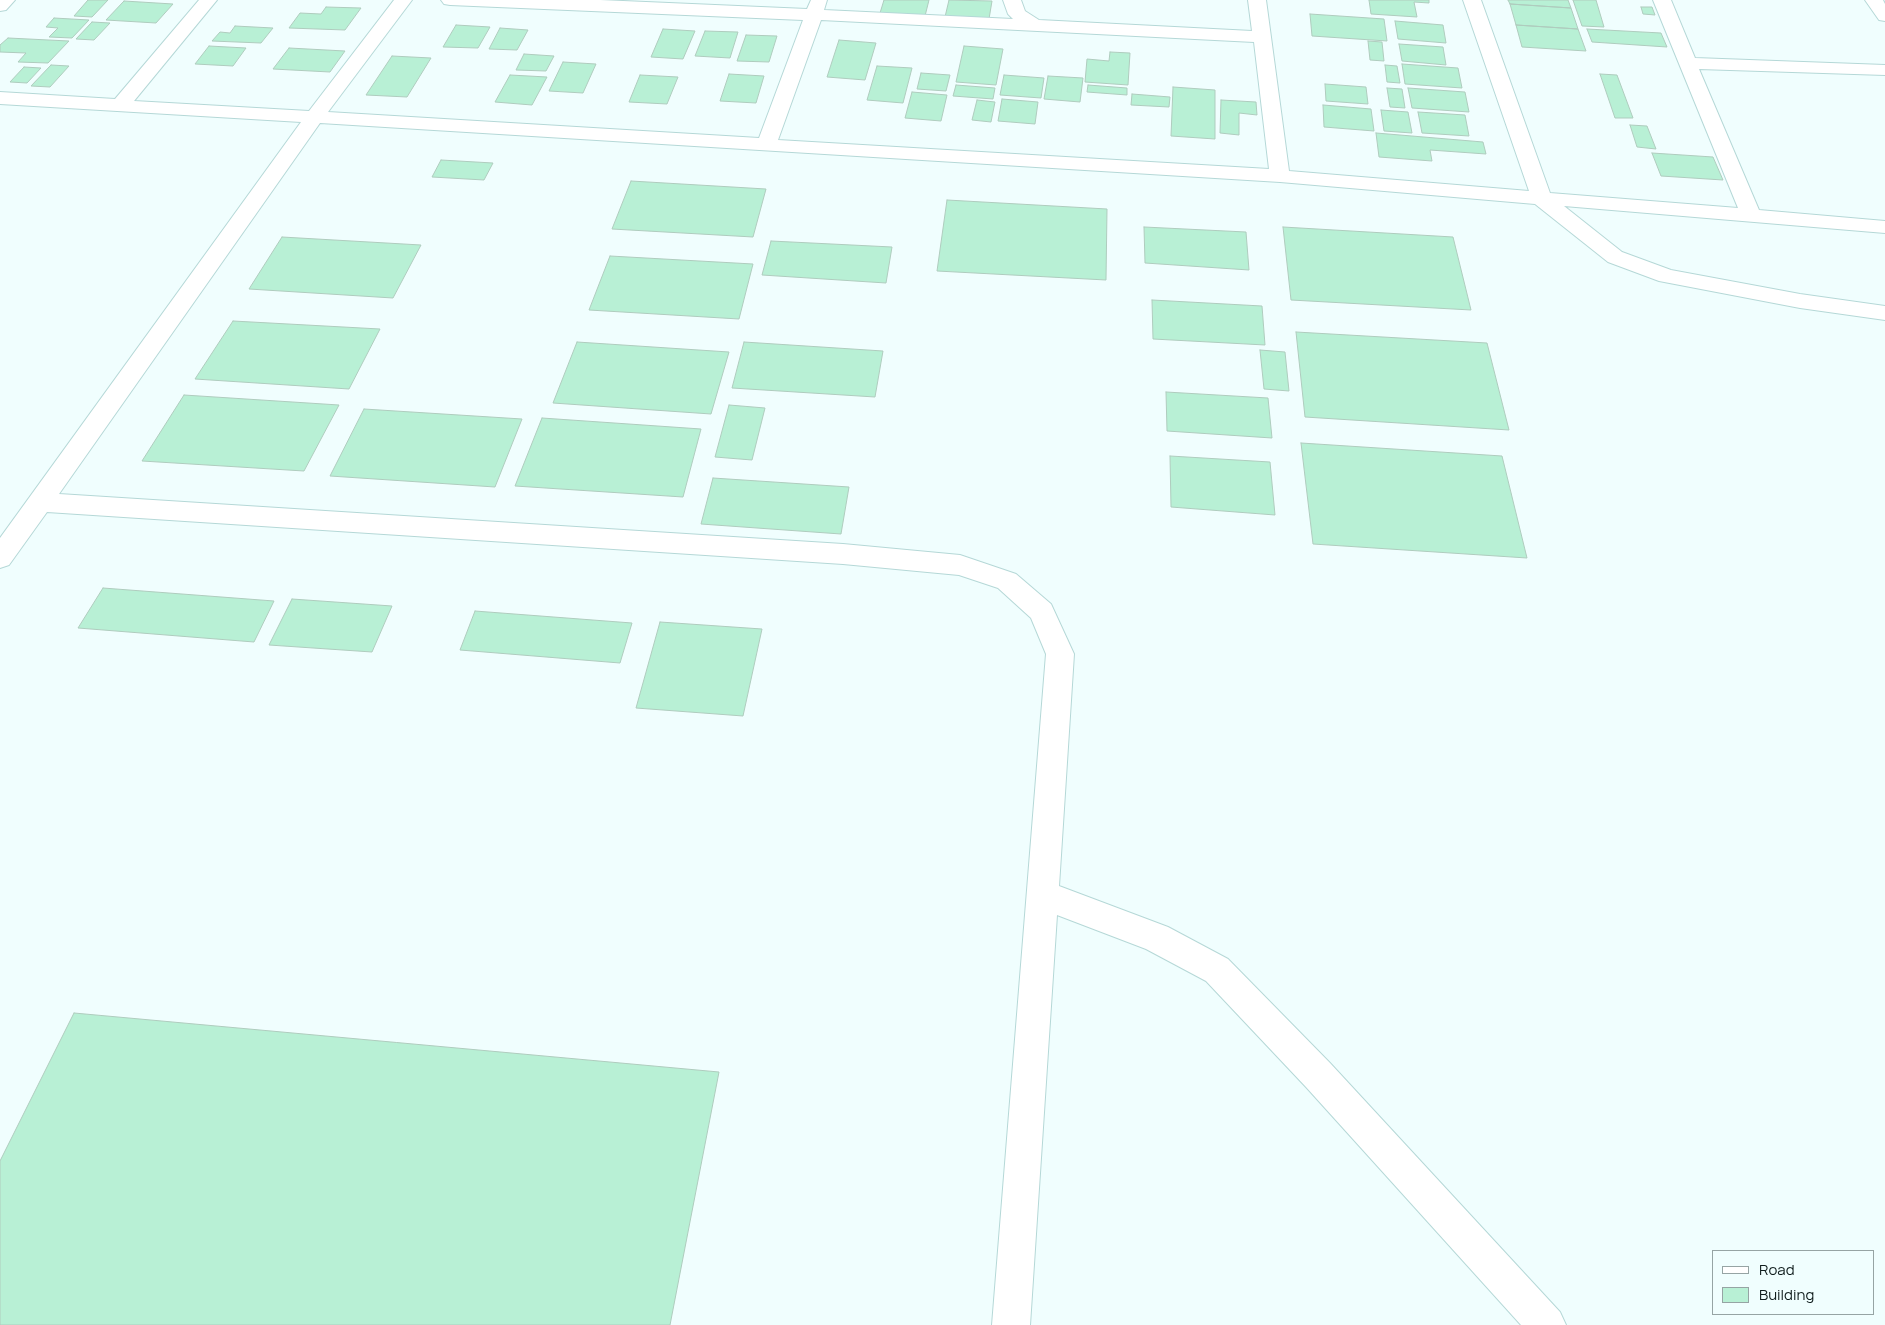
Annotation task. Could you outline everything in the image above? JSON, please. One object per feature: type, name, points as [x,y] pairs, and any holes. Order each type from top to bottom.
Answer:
[{"type":"street","points":[[0,6],[6,0]]},
{"type":"street","points":[[118,106],[208,0]]},
{"type":"street","points":[[0,558],[314,118],[403,0]]},
{"type":"street","points":[[450,0],[817,8],[1035,26],[1263,37]]},
{"type":"street","points":[[1012,0],[1017,14],[1035,26]]},
{"type":"street","points":[[1257,0],[1280,176]]},
{"type":"street","points":[[1472,0],[1542,199],[1615,257],[1667,276],[1800,301],[1885,312]]},
{"type":"street","points":[[1662,0],[1690,63],[1751,216]]},
{"type":"street","points":[[1874,0],[1885,16]]},
{"type":"street","points":[[766,145],[817,8]]},
{"type":"street","points":[[1690,63],[1885,70]]},
{"type":"street","points":[[0,98],[1280,176],[1885,227]]},
{"type":"street","points":[[41,502],[843,554],[960,564],[1007,581],[1042,612],[1060,654],[1011,1325]]},
{"type":"street","points":[[1043,895],[1157,938],[1217,970],[1318,1075],[1547,1325]]},
{"type":"building","points":[[88,0],[108,0],[92,17],[74,16]]},
{"type":"building","points":[[884,0],[929,0],[925,16],[880,13]]},
{"type":"building","points":[[949,0],[992,1],[989,19],[945,17]]},
{"type":"building","points":[[1369,0],[1429,0],[1429,3],[1414,2],[1417,17],[1371,14]]},
{"type":"building","points":[[1508,0],[1568,0],[1571,8],[1510,4]]},
{"type":"building","points":[[1573,0],[1596,0],[1604,27],[1582,26]]},
{"type":"building","points":[[124,1],[173,4],[156,23],[106,20]]},
{"type":"building","points":[[1510,4],[1571,8],[1578,29],[1516,25]]},
{"type":"building","points":[[326,7],[361,8],[345,30],[289,28],[300,13],[321,14]]},
{"type":"building","points":[[1641,7],[1652,7],[1655,15],[1643,14]]},
{"type":"building","points":[[1310,14],[1384,19],[1387,41],[1312,36]]},
{"type":"building","points":[[54,18],[89,20],[72,38],[49,37],[58,28],[46,27]]},
{"type":"building","points":[[1395,21],[1443,25],[1446,43],[1398,39]]},
{"type":"building","points":[[92,22],[110,23],[94,40],[76,39]]},
{"type":"building","points":[[456,25],[490,27],[478,48],[443,47]]},
{"type":"building","points":[[1516,25],[1578,29],[1586,51],[1522,47]]},
{"type":"building","points":[[235,26],[273,28],[261,43],[212,41],[220,32],[230,33]]},
{"type":"building","points":[[500,28],[528,30],[517,50],[489,49]]},
{"type":"building","points":[[663,29],[695,31],[683,59],[651,57]]},
{"type":"building","points":[[1587,29],[1661,33],[1667,47],[1592,42]]},
{"type":"building","points":[[705,31],[738,32],[730,58],[695,56]]},
{"type":"building","points":[[746,35],[777,36],[769,62],[737,61]]},
{"type":"building","points":[[8,38],[69,41],[48,63],[18,62],[26,53],[0,52],[0,45]]},
{"type":"building","points":[[839,40],[876,43],[865,80],[827,77]]},
{"type":"building","points":[[1368,41],[1382,42],[1384,61],[1370,60]]},
{"type":"building","points":[[1399,44],[1443,47],[1446,65],[1402,61]]},
{"type":"building","points":[[209,46],[246,48],[233,66],[195,64]]},
{"type":"building","points":[[964,46],[1003,49],[996,85],[956,82]]},
{"type":"building","points":[[289,48],[345,51],[330,72],[273,69]]},
{"type":"building","points":[[1110,52],[1130,53],[1128,85],[1085,82],[1087,59],[1109,61]]},
{"type":"building","points":[[524,54],[554,56],[546,71],[516,70]]},
{"type":"building","points":[[392,56],[431,58],[407,97],[366,95]]},
{"type":"building","points":[[563,62],[596,64],[583,93],[549,91]]},
{"type":"building","points":[[1402,64],[1458,68],[1462,88],[1405,84]]},
{"type":"building","points":[[51,65],[69,66],[50,87],[31,86]]},
{"type":"building","points":[[1385,65],[1397,66],[1400,83],[1387,82]]},
{"type":"building","points":[[877,66],[912,68],[903,103],[867,100]]},
{"type":"building","points":[[24,67],[41,68],[27,83],[10,82]]},
{"type":"building","points":[[921,73],[950,75],[946,91],[917,89]]},
{"type":"building","points":[[729,74],[764,76],[756,103],[720,101]]},
{"type":"building","points":[[1600,74],[1617,75],[1633,118],[1615,118]]},
{"type":"building","points":[[510,75],[547,77],[532,105],[495,102]]},
{"type":"building","points":[[640,75],[678,77],[667,104],[629,102]]},
{"type":"building","points":[[1004,75],[1044,78],[1041,98],[1000,95]]},
{"type":"building","points":[[1048,76],[1083,78],[1080,102],[1044,99]]},
{"type":"building","points":[[1325,84],[1366,87],[1368,104],[1326,101]]},
{"type":"building","points":[[956,85],[995,88],[993,99],[953,96]]},
{"type":"building","points":[[1088,85],[1127,88],[1127,95],[1087,92]]},
{"type":"building","points":[[1173,87],[1215,90],[1215,139],[1171,136]]},
{"type":"building","points":[[1387,88],[1402,89],[1405,108],[1390,107]]},
{"type":"building","points":[[1408,88],[1465,92],[1469,112],[1412,108]]},
{"type":"building","points":[[912,92],[947,95],[941,121],[905,118]]},
{"type":"building","points":[[1132,94],[1170,97],[1169,107],[1131,105]]},
{"type":"building","points":[[1002,99],[1038,102],[1035,124],[998,121]]},
{"type":"building","points":[[977,100],[995,102],[991,122],[972,120]]},
{"type":"building","points":[[1221,100],[1256,102],[1257,115],[1239,113],[1239,135],[1220,133]]},
{"type":"building","points":[[1323,105],[1371,109],[1374,131],[1324,127]]},
{"type":"building","points":[[1381,110],[1408,112],[1412,133],[1384,131]]},
{"type":"building","points":[[1418,112],[1465,115],[1469,136],[1422,133]]},
{"type":"building","points":[[1630,125],[1647,126],[1656,149],[1637,147]]},
{"type":"building","points":[[1376,133],[1483,142],[1486,154],[1430,150],[1432,161],[1379,157]]},
{"type":"building","points":[[1652,153],[1713,157],[1723,180],[1661,176]]},
{"type":"building","points":[[441,160],[493,163],[484,180],[432,177]]},
{"type":"building","points":[[631,181],[766,189],[753,237],[612,229]]},
{"type":"building","points":[[947,200],[1107,209],[1106,280],[937,271]]},
{"type":"building","points":[[1144,227],[1246,232],[1249,270],[1145,263]]},
{"type":"building","points":[[1283,227],[1453,237],[1471,310],[1291,300]]},
{"type":"building","points":[[282,237],[421,245],[393,298],[249,289]]},
{"type":"building","points":[[771,241],[892,247],[886,283],[762,275]]},
{"type":"building","points":[[610,256],[753,264],[739,319],[589,310]]},
{"type":"building","points":[[1152,300],[1262,306],[1265,345],[1153,339]]},
{"type":"building","points":[[233,321],[380,329],[349,389],[195,379]]},
{"type":"building","points":[[1296,332],[1487,343],[1509,430],[1305,417]]},
{"type":"building","points":[[577,342],[729,352],[711,414],[553,403]]},
{"type":"building","points":[[744,342],[883,351],[875,397],[732,388]]},
{"type":"building","points":[[1260,350],[1285,352],[1289,391],[1264,389]]},
{"type":"building","points":[[1166,392],[1268,398],[1272,438],[1167,431]]},
{"type":"building","points":[[184,395],[339,405],[304,471],[142,461]]},
{"type":"building","points":[[729,405],[765,408],[752,460],[715,457]]},
{"type":"building","points":[[364,409],[522,419],[495,487],[330,476]]},
{"type":"building","points":[[542,418],[701,429],[683,497],[515,486]]},
{"type":"building","points":[[1301,443],[1502,456],[1527,558],[1313,544]]},
{"type":"building","points":[[1170,456],[1270,462],[1275,515],[1171,507]]},
{"type":"building","points":[[713,478],[849,487],[841,534],[701,524]]},
{"type":"building","points":[[103,588],[274,601],[254,642],[78,628]]},
{"type":"building","points":[[292,599],[392,606],[372,652],[269,645]]},
{"type":"building","points":[[475,611],[632,623],[620,663],[460,650]]},
{"type":"building","points":[[660,622],[762,629],[743,716],[636,708]]},
{"type":"building","points":[[74,1013],[719,1072],[670,1325],[0,1325],[0,1161]]}]
